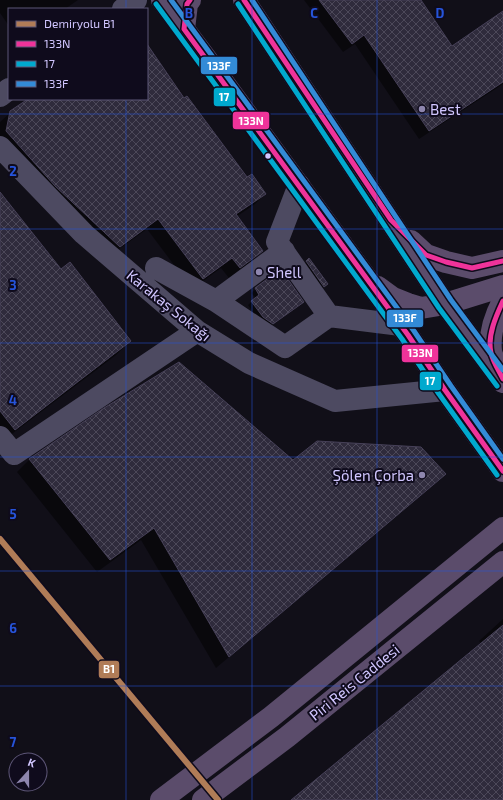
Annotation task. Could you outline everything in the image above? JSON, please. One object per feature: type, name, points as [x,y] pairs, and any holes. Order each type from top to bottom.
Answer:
[{"type":"main road","points":[[162,0],[401,325],[503,471]]},
{"type":"main road","points":[[184,29],[187,4],[190,0]]},
{"type":"main road","points":[[244,0],[445,304],[503,382]]},
{"type":"main road","points":[[390,220],[426,255],[433,258],[472,268],[503,261]]},
{"type":"main road","points":[[369,281],[393,298],[422,308],[445,304],[503,286]]},
{"type":"main road","points":[[503,301],[496,314],[491,332],[491,352],[503,379]]},
{"type":"main road","points":[[161,800],[271,716],[503,528]]},
{"type":"main road","name":"Piri Reis Caddesi","points":[[203,800],[287,736],[503,562]]},
{"type":"street","points":[[124,8],[136,0]]},
{"type":"street","points":[[0,96],[8,90]]},
{"type":"street","name":"Karakaş Sokağı","points":[[0,147],[84,234],[197,332],[249,363],[335,402],[445,390]]},
{"type":"street","points":[[299,185],[277,242],[329,316]]},
{"type":"street","points":[[216,301],[284,251]]},
{"type":"street","points":[[156,268],[216,301],[285,347],[329,316],[401,325]]},
{"type":"street","points":[[0,437],[14,454],[197,332]]},
{"type":"building","points":[[319,0],[421,0],[452,46],[503,11],[503,82],[429,131],[364,35],[352,44]]},
{"type":"building","points":[[148,45],[184,98],[187,96],[247,177],[252,174],[266,194],[236,214],[263,251],[240,268],[232,258],[203,279],[158,219],[120,247],[55,186],[6,131],[10,111],[26,100],[148,100]]},
{"type":"building","points":[[0,192],[61,269],[70,262],[131,341],[15,430],[0,411]]},
{"type":"building","points":[[309,258],[328,284],[324,287],[306,261]]},
{"type":"building","points":[[278,271],[282,278],[285,275],[304,302],[273,324],[263,317],[251,301],[259,295],[255,288]]},
{"type":"building","points":[[179,362],[293,460],[317,441],[421,447],[446,474],[229,657],[154,528],[110,560],[29,459],[104,408]]},
{"type":"building","points":[[503,625],[503,800],[291,800]]},
{"type":"rail line","name":"B1","points":[[0,539],[218,800]]},
{"type":"transit line","name":"133F","points":[[171,0],[414,331],[503,459]]},
{"type":"transit line","name":"133N","points":[[190,0],[187,4],[184,29],[408,335],[503,471]]},
{"type":"transit line","name":"133N","points":[[244,0],[391,220],[426,255],[446,262],[472,268],[503,261]]},
{"type":"transit line","name":"133F","points":[[252,0],[451,300],[503,370]]},
{"type":"transit line","name":"17","points":[[156,4],[402,339],[497,475]]},
{"type":"transit line","name":"17","points":[[238,4],[439,308],[497,386]]},
{"type":"transit line","name":"133N","points":[[503,301],[493,326],[490,340],[493,360],[503,379]]},
{"type":"place","name":"Best","points":[[422,109]]},
{"type":"place","name":"Shell","points":[[259,272]]},
{"type":"place","name":"Şölen Çorba","points":[[422,475]]}]
